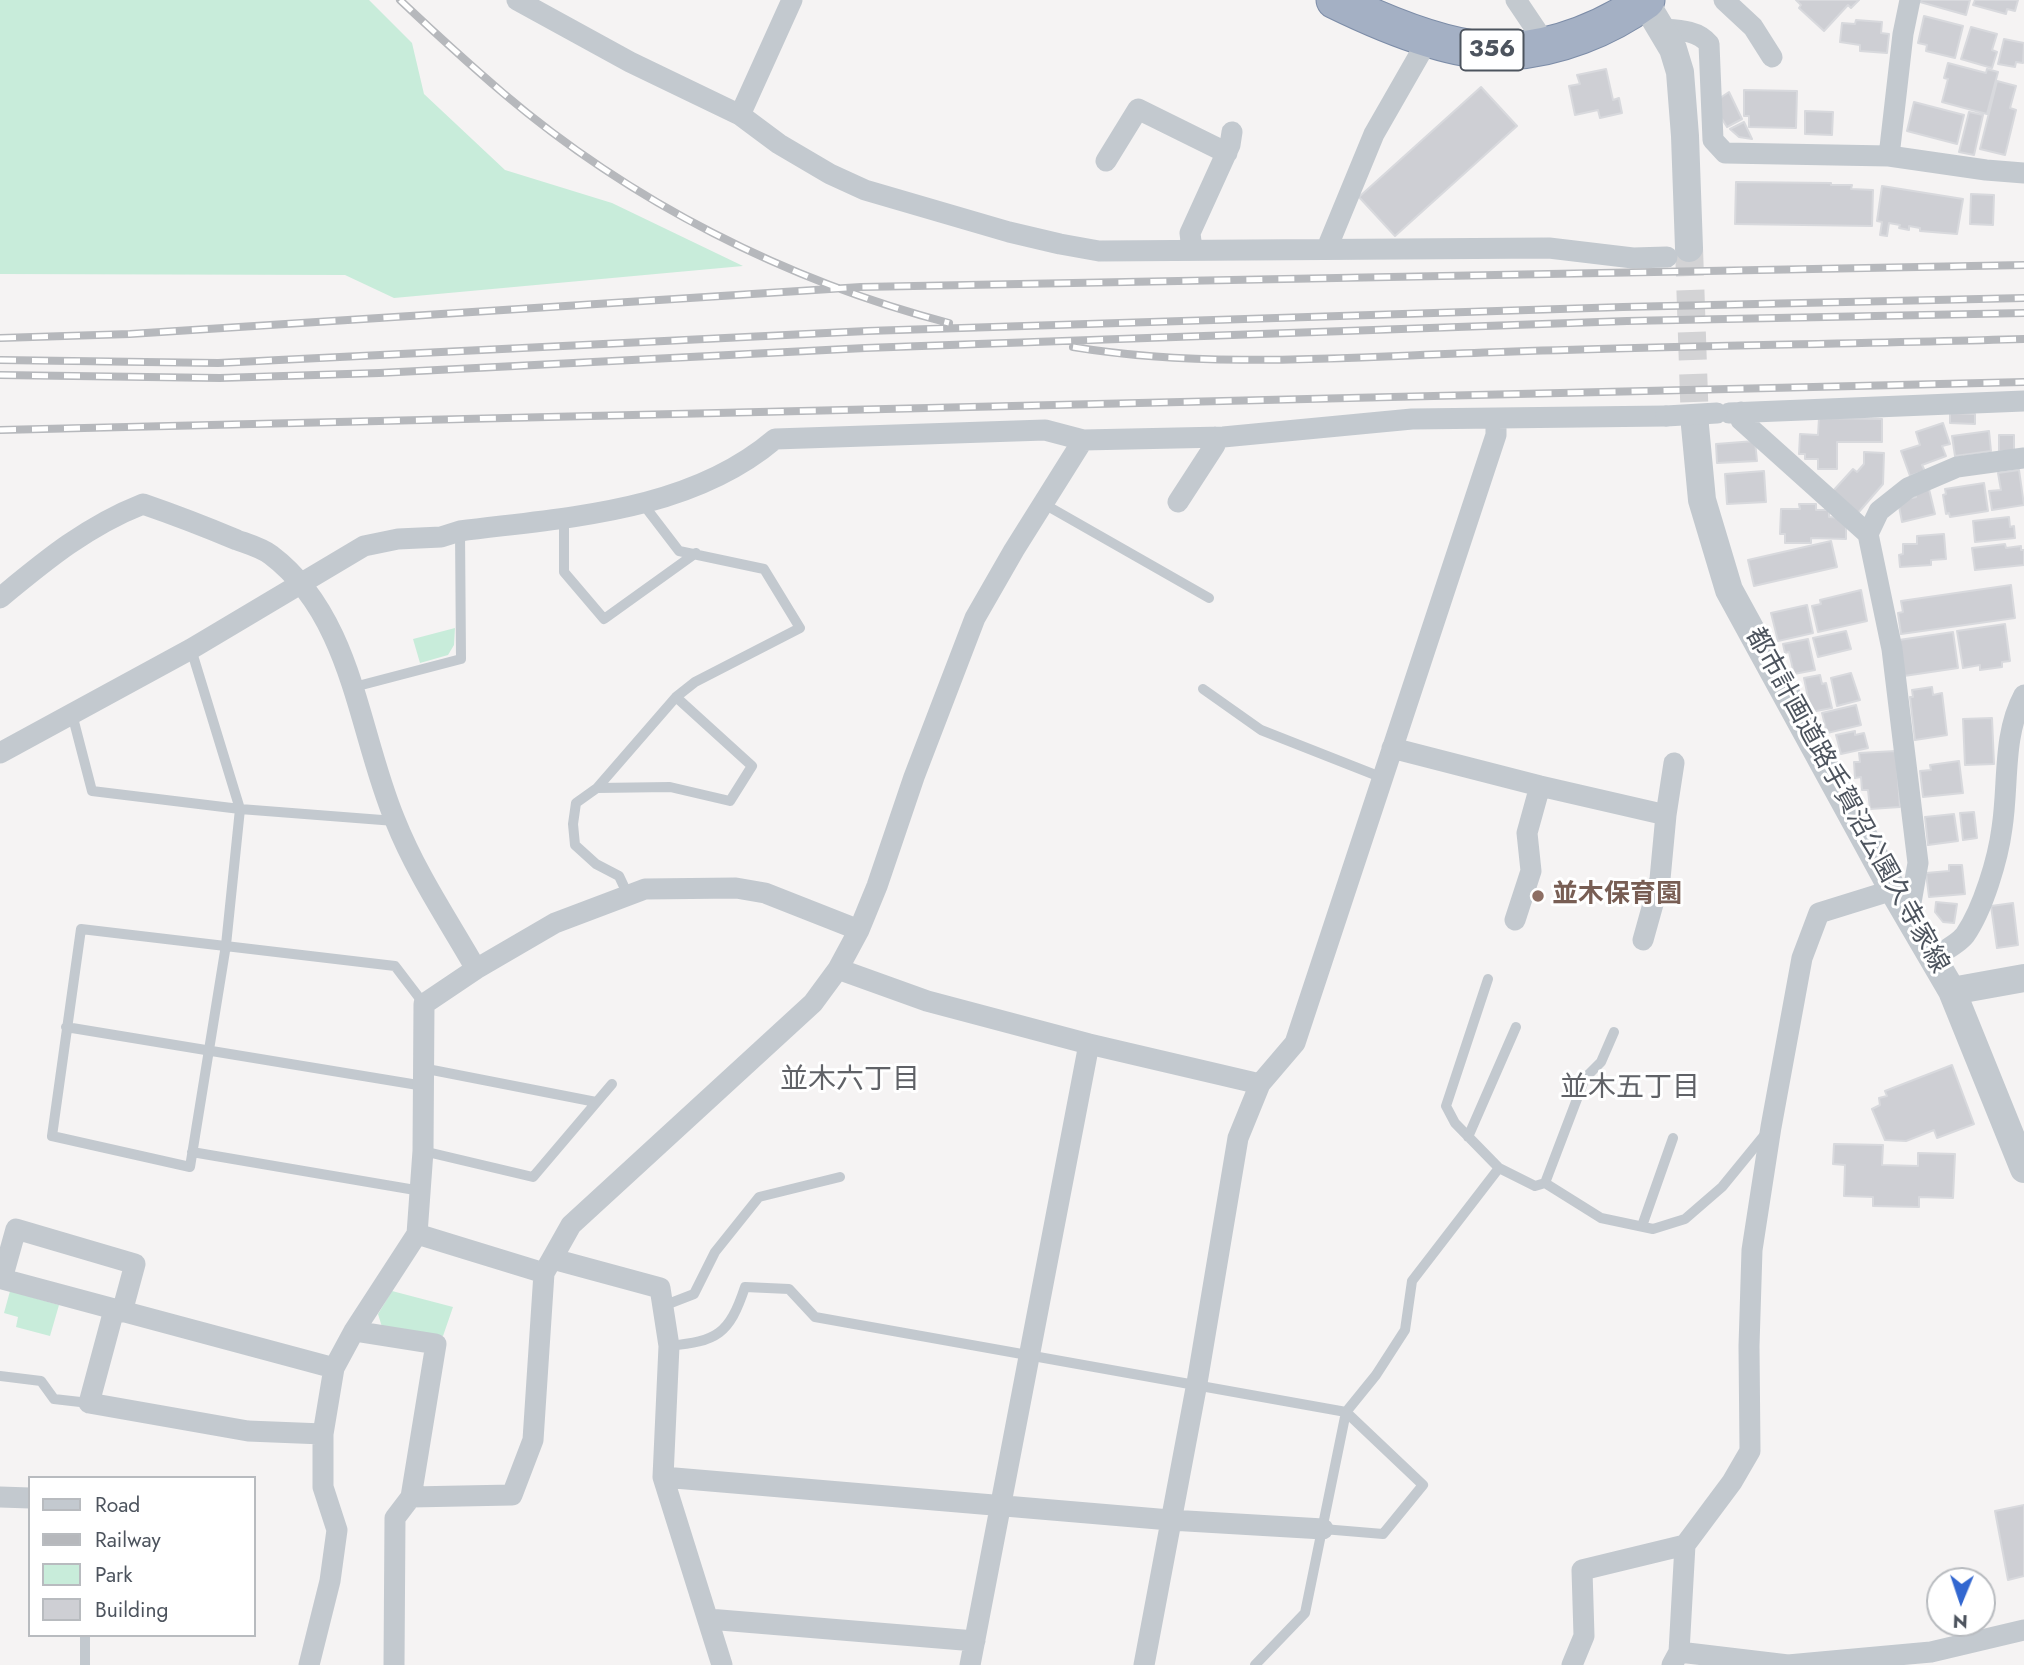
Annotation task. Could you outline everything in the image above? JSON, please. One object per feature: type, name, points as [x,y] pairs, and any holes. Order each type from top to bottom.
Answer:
[{"type":"highway","name":"356","points":[[1335,0],[1429,38],[1474,49],[1507,51],[1547,46],[1612,20],[1651,10]]},
{"type":"street","points":[[517,0],[630,62],[740,115],[779,144],[830,174],[865,190],[1060,244],[1099,251],[1549,248],[1633,258],[1678,253],[1685,136],[1680,72],[1672,49],[1651,10]]},
{"type":"street","points":[[740,115],[792,0]]},
{"type":"street","points":[[1516,0],[1547,46]]},
{"type":"street","points":[[1724,0],[1753,27],[1772,57]]},
{"type":"street","points":[[1889,156],[1903,34],[1910,0]]},
{"type":"street","points":[[1651,10],[1685,30],[1705,38],[1709,44],[1713,140],[1725,153],[1889,156],[2024,173]]},
{"type":"street","points":[[1327,248],[1374,134],[1429,38]]},
{"type":"street","points":[[1106,161],[1138,109],[1229,143],[1190,233],[1192,250]]},
{"type":"street","points":[[0,753],[191,649],[364,546],[398,539],[442,537],[460,531],[643,504],[713,480],[752,459],[775,439],[1045,430],[1083,440],[1215,437],[1412,419],[1666,416],[1706,419],[1741,412],[2023,408]]},
{"type":"street","points":[[1741,412],[1741,420],[1868,534],[1892,649],[1918,863],[1909,914]]},
{"type":"street","points":[[1144,1665],[1238,1138],[1260,1084],[1295,1043],[1496,435],[1496,419]]},
{"type":"street","name":"都市計画道路手賀沼公園久寺家線","points":[[1706,419],[1702,500],[1729,590],[1893,890],[1952,991],[2024,1169]]},
{"type":"street","points":[[1178,502],[1215,445],[1215,437]]},
{"type":"street","points":[[411,1497],[512,1495],[533,1440],[548,1266],[571,1225],[813,1003],[838,969],[859,930],[877,886],[914,777],[975,618],[1083,440]]},
{"type":"street","points":[[1868,534],[1879,511],[1908,488],[1957,467],[2024,458]]},
{"type":"street","points":[[0,598],[56,552],[112,516],[143,504],[269,553],[302,582],[330,629],[355,687],[382,785],[395,821],[423,881],[477,969]]},
{"type":"street","points":[[1934,957],[1964,937],[1991,880],[2002,828],[2009,737],[2015,712],[2024,695]]},
{"type":"street","points":[[1392,748],[1666,815]]},
{"type":"street","points":[[1643,940],[1660,879],[1674,763]]},
{"type":"street","points":[[1515,920],[1531,872],[1527,833],[1540,786]]},
{"type":"street","points":[[309,1665],[330,1581],[337,1530],[323,1487],[323,1434],[334,1368],[354,1331],[416,1234],[423,1151],[424,1004],[555,923],[645,889],[736,888],[765,893],[859,930]]},
{"type":"street","points":[[1893,890],[1819,913],[1802,958],[1752,1250],[1750,1451],[1732,1482],[1685,1545],[1675,1658],[1788,1665],[1931,1652],[2024,1630]]},
{"type":"street","points":[[838,969],[928,1001],[1088,1044],[1260,1084]]},
{"type":"street","points":[[1952,991],[2024,978]]},
{"type":"street","points":[[970,1665],[1088,1044]]},
{"type":"street","points":[[323,1434],[248,1431],[89,1402],[118,1311],[135,1264],[16,1229],[2,1279],[118,1311],[334,1368]]},
{"type":"street","points":[[416,1234],[548,1266],[660,1288],[668,1346],[663,1477],[722,1665]]},
{"type":"street","points":[[354,1331],[436,1344],[411,1497],[395,1518],[394,1665]]},
{"type":"street","points":[[663,1477],[1170,1520],[1323,1529]]},
{"type":"street","points":[[0,1497],[28,1498]]},
{"type":"street","points":[[1572,1665],[1584,1636],[1582,1570],[1685,1545]]},
{"type":"street","points":[[708,1619],[975,1641]]},
{"type":"lane","points":[[628,895],[619,876],[596,864],[575,845],[573,824],[576,803],[597,788],[676,697],[695,682],[800,628],[764,569],[679,551],[643,504]]},
{"type":"lane","points":[[1044,504],[1209,598]]},
{"type":"lane","points":[[564,517],[564,572],[604,619],[696,553]]},
{"type":"lane","points":[[355,687],[461,659],[460,531]]},
{"type":"lane","points":[[191,649],[240,809],[226,945],[190,1167],[52,1136],[81,929],[226,945],[394,966],[424,1004]]},
{"type":"lane","points":[[1203,689],[1261,730],[1383,778]]},
{"type":"lane","points":[[597,788],[670,787],[730,801],[752,766],[676,697]]},
{"type":"lane","points":[[72,714],[92,791],[240,809],[395,821]]},
{"type":"lane","points":[[1488,979],[1446,1106],[1455,1123],[1499,1168],[1535,1186],[1545,1183],[1601,1218],[1653,1229],[1685,1219],[1722,1187],[1771,1127]]},
{"type":"lane","points":[[66,1027],[209,1050],[596,1102]]},
{"type":"lane","points":[[1468,1137],[1516,1027]]},
{"type":"lane","points":[[1545,1183],[1585,1078],[1601,1062],[1614,1032]]},
{"type":"lane","points":[[423,1151],[533,1177],[612,1084]]},
{"type":"lane","points":[[1642,1226],[1673,1138]]},
{"type":"lane","points":[[192,1152],[421,1191]]},
{"type":"lane","points":[[1255,1665],[1305,1613],[1346,1412],[1376,1375],[1405,1330],[1412,1281],[1499,1168]]},
{"type":"lane","points":[[663,1307],[694,1294],[715,1252],[759,1197],[840,1177]]},
{"type":"lane","points":[[668,1346],[711,1339],[728,1325],[737,1311],[746,1287],[789,1289],[815,1317],[1196,1383],[1346,1412],[1423,1485],[1383,1534],[1323,1529]]},
{"type":"lane","points":[[0,1376],[41,1381],[54,1399],[89,1402]]},
{"type":"lane","points":[[85,1637],[85,1665]]},
{"type":"green space","points":[[0,0],[369,0],[412,43],[424,94],[505,170],[612,203],[743,266],[394,298],[345,275],[0,274]]},
{"type":"green space","points":[[455,628],[454,645],[448,655],[420,663],[413,639]]},
{"type":"green space","points":[[10,1291],[59,1305],[50,1336],[16,1327],[18,1317],[4,1313]]},
{"type":"green space","points":[[392,1291],[453,1307],[443,1336],[382,1327],[378,1314]]},
{"type":"building","points":[[1796,0],[1859,0],[1851,8],[1848,5],[1824,31],[1799,8],[1801,5]]},
{"type":"building","points":[[1970,0],[1966,15],[1920,2]]},
{"type":"building","points":[[1975,0],[2018,0],[2015,11],[2007,9],[2006,14],[1973,5]]},
{"type":"building","points":[[1924,16],[1963,26],[1955,58],[1926,51],[1927,45],[1918,43]]},
{"type":"building","points":[[1856,20],[1882,22],[1881,33],[1889,34],[1887,53],[1860,51],[1860,45],[1840,42],[1842,23],[1855,24]]},
{"type":"building","points":[[1971,27],[1997,34],[1992,50],[1997,52],[1992,68],[1961,59]]},
{"type":"building","points":[[2004,39],[2024,43],[2023,63],[2016,62],[2015,67],[1998,64]]},
{"type":"building","points":[[1948,63],[1986,73],[1987,69],[1998,72],[1987,114],[1942,102],[1948,79],[1944,78]]},
{"type":"building","points":[[1606,69],[1613,100],[1619,98],[1622,113],[1600,118],[1598,110],[1575,115],[1569,86],[1580,84],[1577,75]]},
{"type":"building","points":[[1997,81],[2016,86],[2010,108],[2016,110],[2005,155],[1980,149]]},
{"type":"building","points":[[1481,87],[1517,126],[1395,236],[1359,197]]},
{"type":"building","points":[[1744,90],[1797,91],[1796,128],[1749,127],[1749,116],[1744,116]]},
{"type":"building","points":[[1729,92],[1742,119],[1727,127],[1717,111],[1717,100]]},
{"type":"building","points":[[1914,102],[1964,115],[1957,144],[1907,131]]},
{"type":"building","points":[[1805,111],[1833,112],[1832,135],[1805,134]]},
{"type":"building","points":[[1969,112],[1983,115],[1974,155],[1959,152]]},
{"type":"building","points":[[1744,122],[1752,139],[1739,137],[1730,129]]},
{"type":"building","points":[[1736,182],[1831,183],[1852,185],[1851,189],[1873,190],[1872,226],[1735,224]]},
{"type":"building","points":[[1882,186],[1963,199],[1957,234],[1920,231],[1920,228],[1909,226],[1909,230],[1889,223],[1887,236],[1880,235],[1882,222],[1877,221]]},
{"type":"building","points":[[1971,194],[1994,195],[1993,225],[1970,224]]},
{"type":"building","points":[[1950,413],[1975,414],[1975,424],[1950,423]]},
{"type":"building","points":[[1819,418],[1882,419],[1882,442],[1837,442],[1837,469],[1818,469],[1818,459],[1805,459],[1805,454],[1799,454],[1800,434],[1818,435]]},
{"type":"building","points":[[1943,423],[1950,444],[1942,446],[1946,456],[1922,465],[1925,471],[1910,476],[1901,451],[1920,445],[1916,432]]},
{"type":"building","points":[[1989,431],[1991,451],[1955,456],[1952,436]]},
{"type":"building","points":[[1999,435],[2014,435],[2014,452],[1999,451]]},
{"type":"building","points":[[1755,441],[1757,461],[1717,463],[1716,444]]},
{"type":"building","points":[[1864,452],[1884,453],[1883,484],[1858,513],[1833,491],[1853,469],[1857,472],[1864,464]]},
{"type":"building","points":[[2019,470],[2024,505],[1992,510],[1989,491],[2001,490],[1998,473]]},
{"type":"building","points":[[1764,471],[1766,502],[1727,504],[1725,474]]},
{"type":"building","points":[[1984,483],[1988,511],[1950,517],[1949,513],[1946,514],[1943,495],[1946,494],[1945,489]]},
{"type":"building","points":[[1929,489],[1935,514],[1902,522],[1898,501],[1916,497],[1915,492]]},
{"type":"building","points":[[1799,504],[1816,504],[1816,510],[1829,510],[1829,517],[1843,518],[1846,522],[1846,539],[1811,538],[1811,543],[1785,543],[1785,534],[1780,534],[1781,509],[1800,509]]},
{"type":"building","points":[[2009,517],[2010,527],[2014,526],[2015,538],[1975,542],[1973,521]]},
{"type":"building","points":[[1944,534],[1946,559],[1931,560],[1931,565],[1900,567],[1899,555],[1903,554],[1903,544],[1917,544],[1917,536]]},
{"type":"building","points":[[1831,541],[1837,567],[1754,586],[1748,560]]},
{"type":"building","points":[[2005,544],[2006,548],[2021,546],[2021,550],[2024,550],[2024,565],[1975,570],[1972,548]]},
{"type":"building","points":[[2011,585],[2015,618],[1901,634],[1898,613],[1903,612],[1901,601]]},
{"type":"building","points":[[1861,590],[1867,621],[1818,632],[1812,606],[1821,604],[1820,600]]},
{"type":"building","points":[[1807,605],[1813,633],[1778,641],[1771,613]]},
{"type":"building","points":[[2005,624],[2010,661],[2002,662],[2002,667],[1980,670],[1980,665],[1963,668],[1957,631]]},
{"type":"building","points":[[1846,631],[1851,649],[1818,657],[1813,638]]},
{"type":"building","points":[[1953,632],[1958,668],[1904,676],[1899,640]]},
{"type":"building","points":[[1808,639],[1815,670],[1794,674],[1789,652],[1785,653],[1783,644]]},
{"type":"building","points":[[1851,673],[1860,700],[1837,706],[1831,678]]},
{"type":"building","points":[[1820,675],[1822,684],[1826,683],[1832,708],[1811,712],[1804,678]]},
{"type":"building","points":[[1932,687],[1933,695],[1942,693],[1947,735],[1915,740],[1910,697],[1913,697],[1912,690]]},
{"type":"building","points":[[1856,705],[1861,725],[1827,733],[1822,713]]},
{"type":"building","points":[[1992,718],[1994,764],[1965,765],[1963,719]]},
{"type":"building","points":[[1855,731],[1855,735],[1864,733],[1868,748],[1841,754],[1836,735]]},
{"type":"building","points":[[1896,751],[1900,807],[1870,809],[1868,790],[1862,790],[1861,777],[1855,778],[1854,762],[1860,762],[1859,753]]},
{"type":"building","points":[[1959,761],[1963,793],[1923,797],[1920,771],[1931,770],[1930,765]]},
{"type":"building","points":[[1974,812],[1977,838],[1963,840],[1960,813]]},
{"type":"building","points":[[1954,814],[1958,841],[1928,845],[1925,817]]},
{"type":"building","points":[[1949,865],[1962,865],[1965,894],[1929,897],[1926,873],[1949,871]]},
{"type":"building","points":[[1936,902],[1957,904],[1954,923],[1943,922],[1935,912]]},
{"type":"building","points":[[2013,903],[2018,945],[1997,948],[1991,906]]},
{"type":"building","points":[[1952,1065],[1974,1124],[1937,1138],[1934,1130],[1906,1141],[1885,1140],[1872,1109],[1880,1105],[1879,1098],[1887,1096],[1885,1091]]},
{"type":"building","points":[[1834,1144],[1883,1145],[1882,1165],[1918,1166],[1918,1153],[1955,1154],[1953,1198],[1919,1197],[1919,1207],[1873,1206],[1873,1197],[1844,1196],[1845,1165],[1833,1164]]},
{"type":"building","points":[[2024,1505],[2024,1576],[2008,1580],[1995,1511]]},
{"type":"tunnel","points":[[1689,248],[1695,426]]},
{"type":"railway","points":[[400,0],[490,82],[552,132],[658,203],[770,261],[889,306],[949,323]]},
{"type":"railway","points":[[0,338],[130,334],[861,287],[2024,265]]},
{"type":"railway","points":[[0,360],[218,363],[867,331],[1623,307],[2024,298]]},
{"type":"railway","points":[[0,375],[220,378],[379,373],[865,348],[1627,321],[2024,313]]},
{"type":"railway","points":[[1073,347],[1179,358],[1287,360],[2024,339]]},
{"type":"railway","points":[[0,430],[2024,382]]},
{"type":"place","name":"並木保育園","points":[[1538,896]]},
{"type":"district","name":"並木六丁目","points":[[850,1081]]},
{"type":"district","name":"並木五丁目","points":[[1630,1089]]}]
